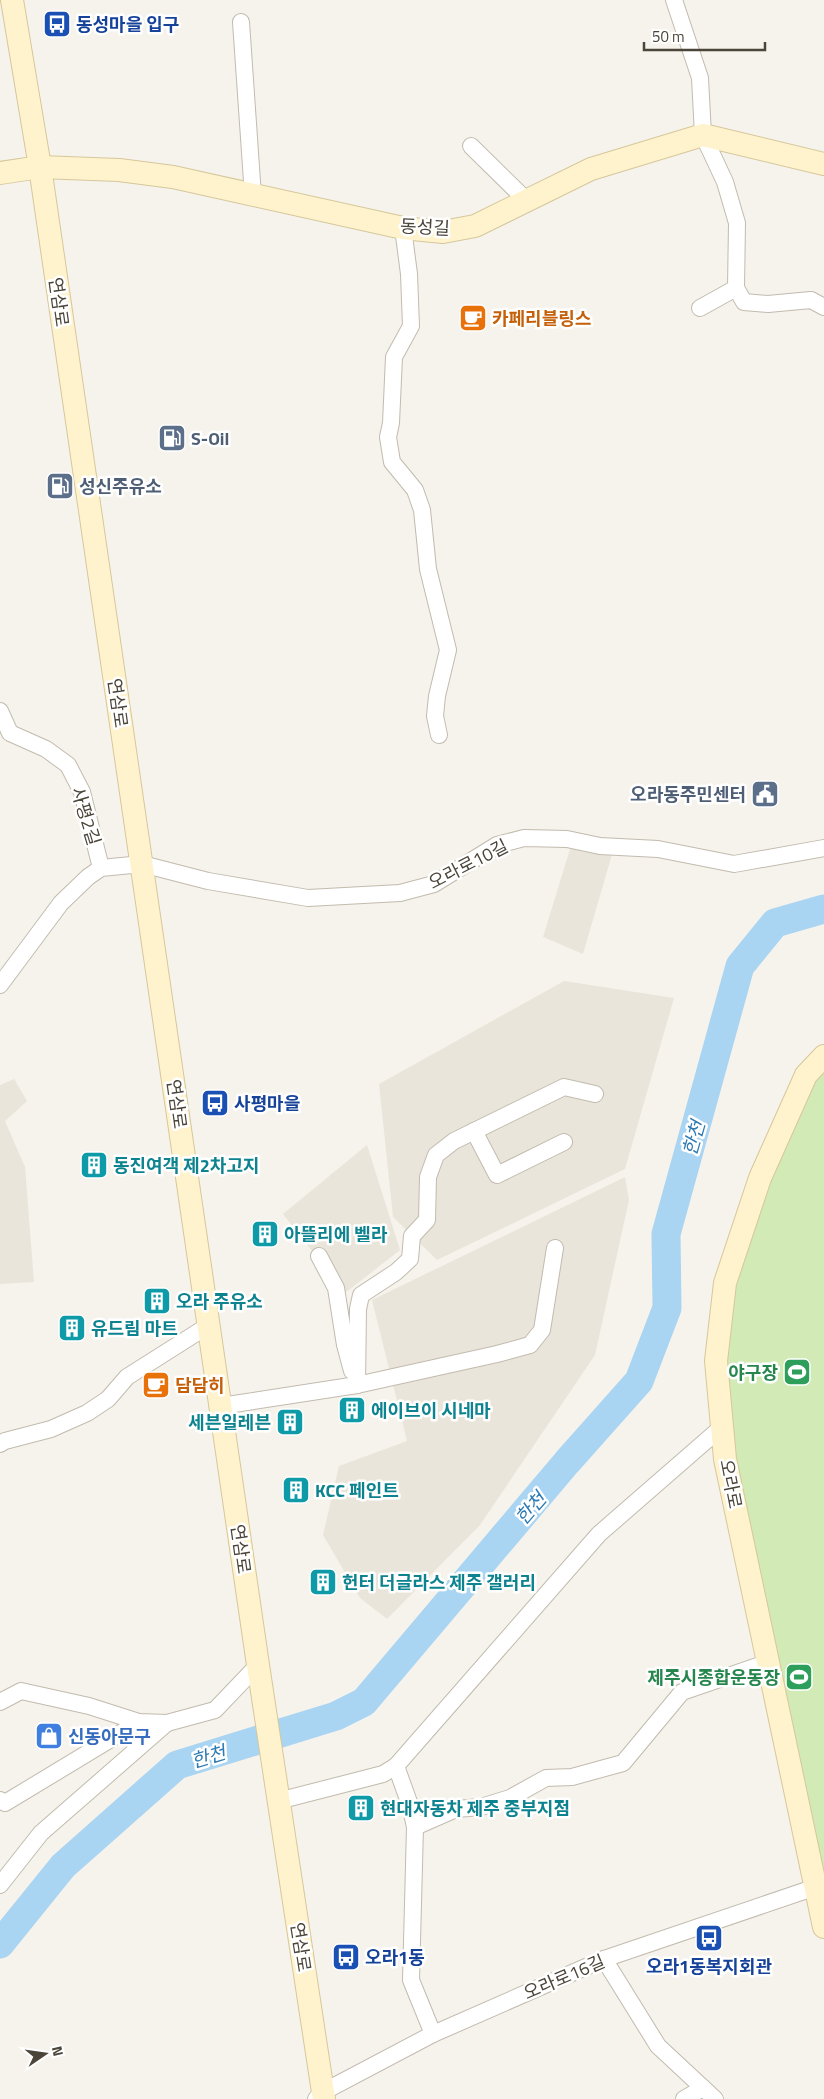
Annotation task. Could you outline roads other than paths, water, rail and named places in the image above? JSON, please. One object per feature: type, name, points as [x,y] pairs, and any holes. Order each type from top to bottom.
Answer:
[{"type":"main road","name":"연삼로","points":[[12,0],[40,167],[321,2097]]},
{"type":"main road","name":"동성길","points":[[0,173],[40,167],[119,170],[164,176],[403,228],[443,232],[475,226],[591,169],[702,136],[824,164]]},
{"type":"main road","name":"오라로","points":[[824,1056],[806,1075],[760,1178],[725,1283],[716,1361],[726,1459],[769,1662],[820,1886],[824,1927]]},
{"type":"street","points":[[674,0],[700,78],[702,136],[725,182],[737,223],[736,288],[744,302],[768,304],[811,300],[824,307]]},
{"type":"street","points":[[241,22],[253,196]]},
{"type":"street","points":[[471,146],[526,200]]},
{"type":"street","points":[[403,228],[409,274],[411,326],[394,357],[392,423],[388,437],[392,462],[415,490],[422,510],[428,569],[448,650],[434,716],[439,735]]},
{"type":"street","points":[[700,308],[736,288]]},
{"type":"street","name":"사평2길","points":[[0,711],[10,733],[46,749],[68,765],[82,792],[100,868]]},
{"type":"street","name":"오라로10길","points":[[100,868],[142,864],[208,881],[308,898],[400,894],[434,884],[497,845],[524,838],[567,839],[600,846],[658,849],[734,864],[824,848]]},
{"type":"street","points":[[0,985],[61,903],[100,868]]},
{"type":"street","points":[[357,1385],[358,1309],[361,1295],[396,1272],[410,1259],[412,1236],[427,1220],[428,1177],[436,1155],[454,1141],[564,1087],[595,1094]]},
{"type":"street","points":[[474,1131],[497,1175],[564,1142]]},
{"type":"street","points":[[221,1406],[357,1385],[530,1345],[542,1330],[555,1248]]},
{"type":"street","points":[[319,1256],[336,1288],[345,1345],[357,1385]]},
{"type":"street","points":[[0,1444],[51,1429],[87,1414],[108,1399],[127,1377],[209,1325]]},
{"type":"street","points":[[277,1798],[383,1774],[396,1766],[599,1534],[723,1426]]},
{"type":"street","points":[[415,1827],[456,1809],[481,1807],[510,1798],[546,1778],[572,1777],[623,1763],[682,1692],[769,1662]]},
{"type":"street","points":[[0,1702],[21,1691],[89,1706],[139,1722],[167,1723],[216,1710],[258,1665]]},
{"type":"street","points":[[0,1800],[5,1803],[139,1722]]},
{"type":"street","points":[[0,1886],[42,1833],[167,1723]]},
{"type":"street","points":[[396,1766],[415,1827],[411,1980],[433,2034]]},
{"type":"street","name":"오라로16길","points":[[321,2097],[433,2034],[604,1959],[820,1886]]},
{"type":"street","points":[[604,1959],[658,2046],[709,2093]]},
{"type":"street","points":[[684,2099],[709,2093]]},
{"type":"waterway","name":"한천","points":[[0,1944],[63,1866],[177,1765],[336,1716],[364,1702],[567,1462],[639,1381],[667,1308],[666,1234],[740,966],[775,923],[824,909]]},
{"type":"place","name":"동성마을 입구","points":[[57,24]]},
{"type":"place","name":"카페리블링스","points":[[473,318]]},
{"type":"place","name":"S-Oil","points":[[172,438]]},
{"type":"place","name":"성신주유소","points":[[60,486]]},
{"type":"place","name":"오라동주민센터","points":[[765,794]]},
{"type":"place","name":"사평마을","points":[[215,1103]]},
{"type":"place","name":"동진여객 제2차고지","points":[[94,1165]]},
{"type":"place","name":"아뜰리에 벨라","points":[[265,1234]]},
{"type":"place","name":"오라 주유소","points":[[157,1301]]},
{"type":"place","name":"유드림 마트","points":[[72,1328]]},
{"type":"place","name":"야구장","points":[[797,1372]]},
{"type":"place","name":"담담히","points":[[156,1385]]},
{"type":"place","name":"에이브이 시네마","points":[[352,1410]]},
{"type":"place","name":"세븐일레븐","points":[[290,1422]]},
{"type":"place","name":"KCC 페인트","points":[[296,1490]]},
{"type":"place","name":"헌터 더글라스 제주 갤러리","points":[[323,1582]]},
{"type":"place","name":"제주시종합운동장","points":[[799,1677]]},
{"type":"place","name":"신동아문구","points":[[49,1736]]},
{"type":"place","name":"현대자동차 제주 중부지점","points":[[361,1808]]},
{"type":"place","name":"오라1동복지회관","points":[[709,1938]]},
{"type":"place","name":"오라1동","points":[[346,1957]]}]
